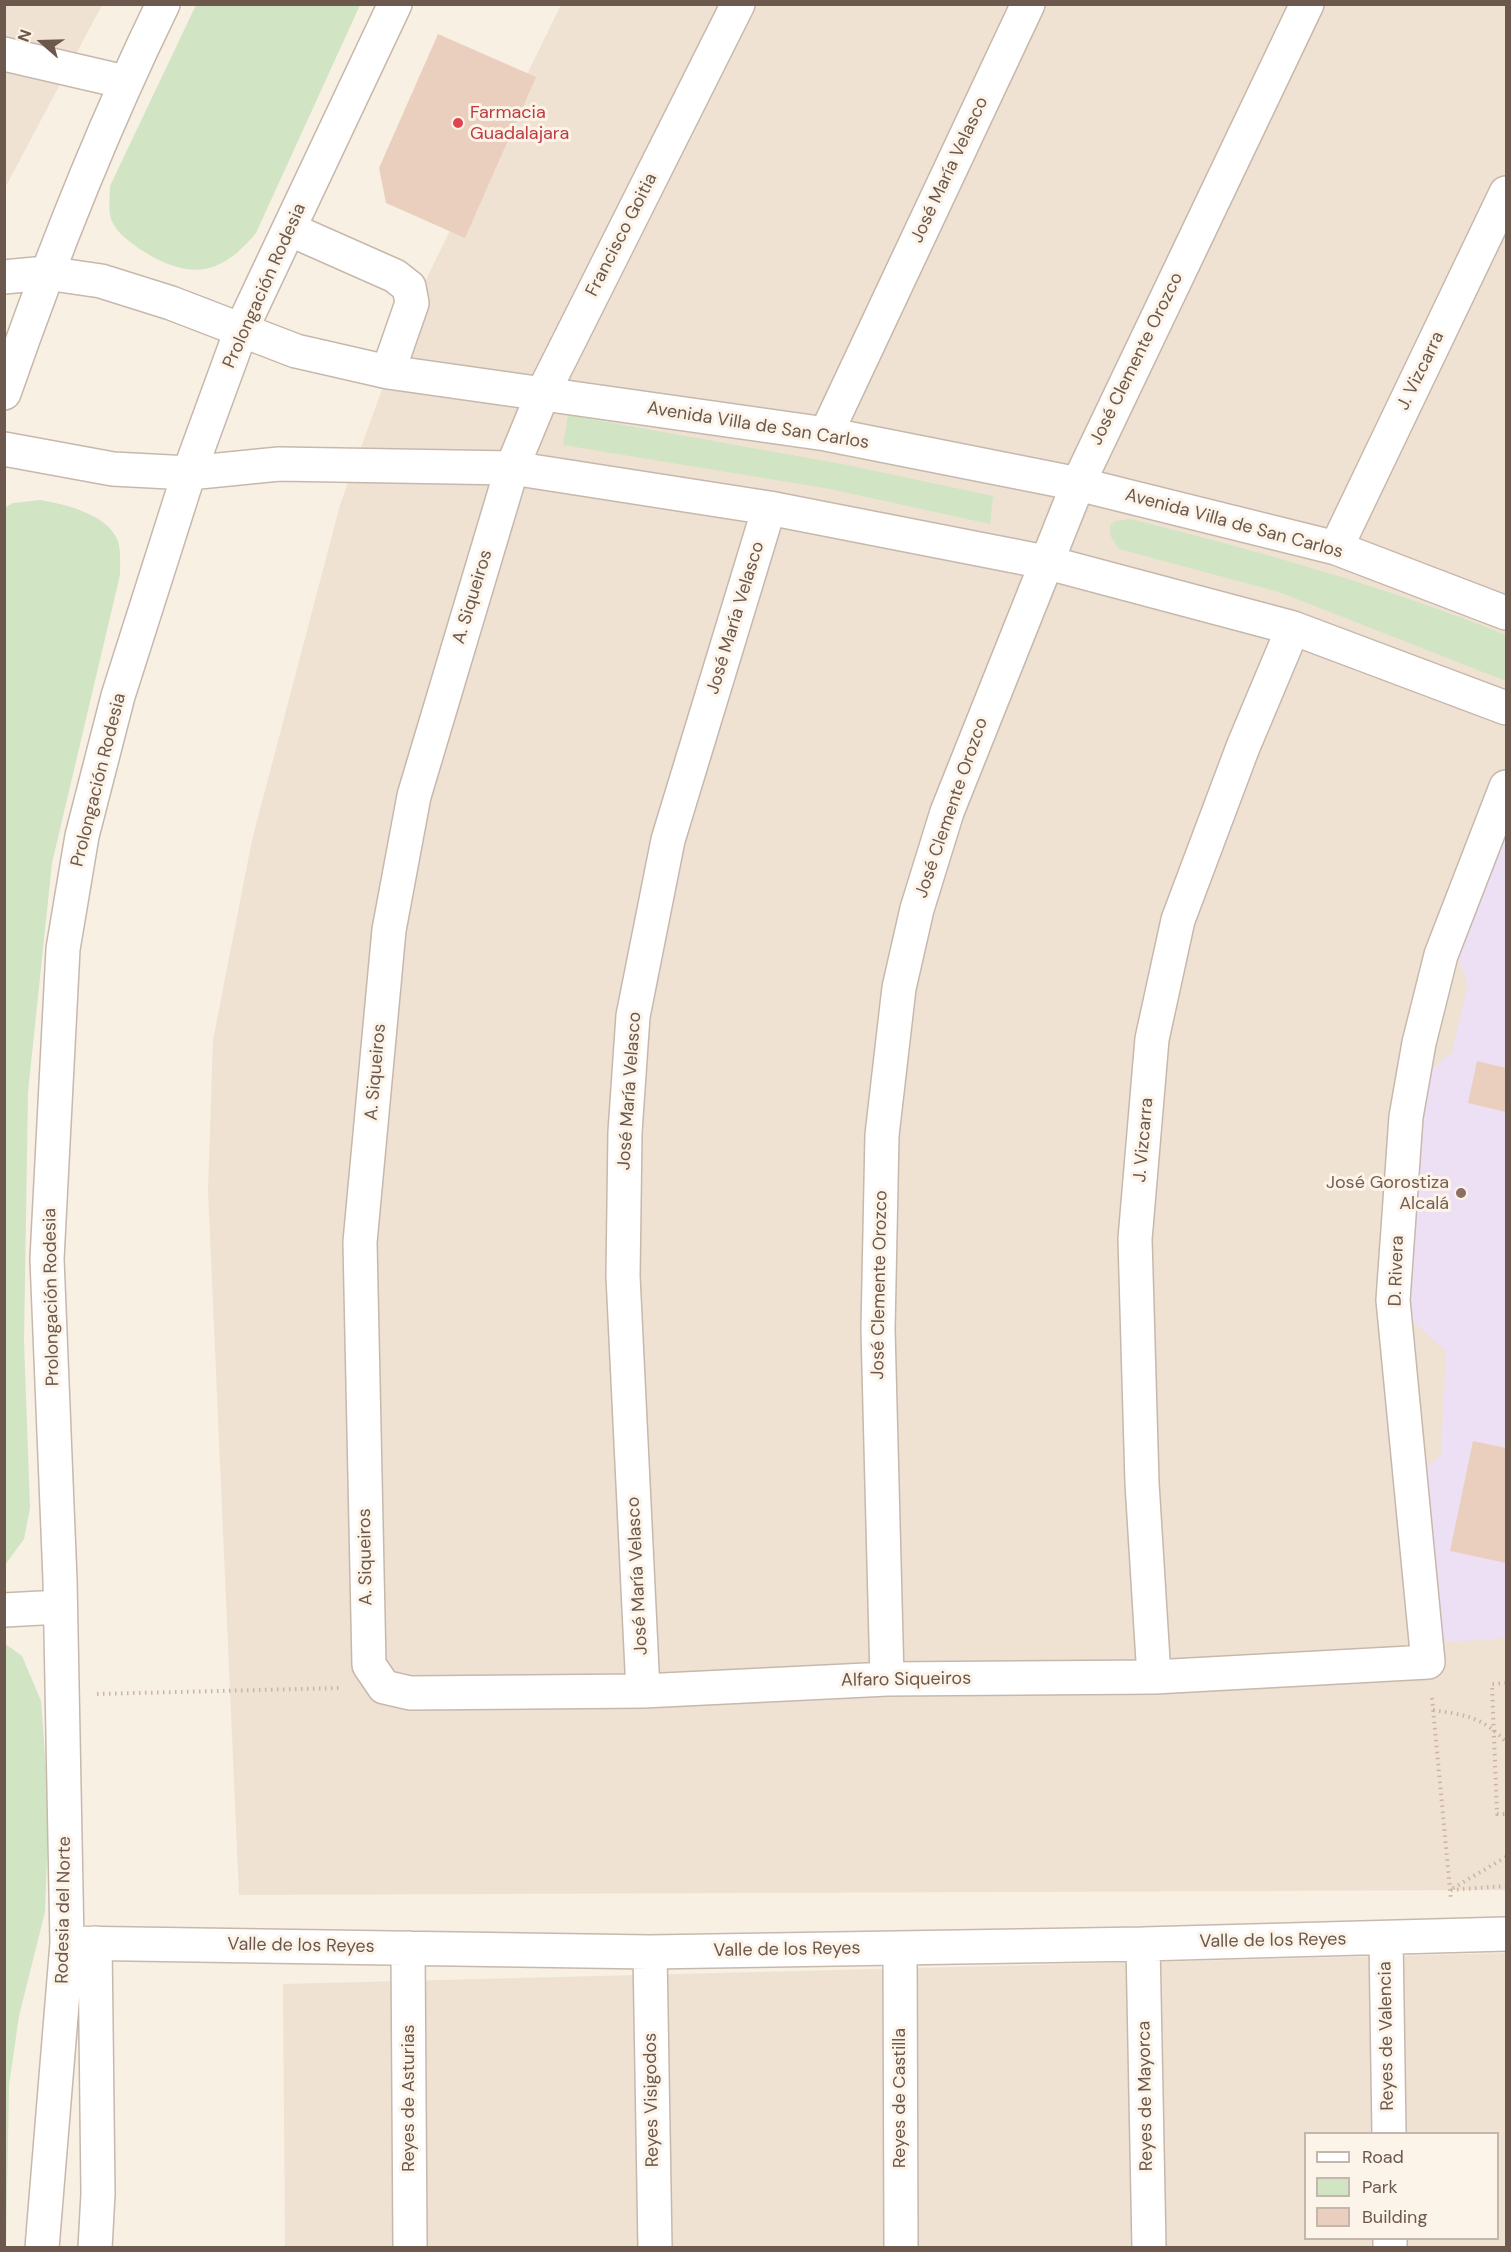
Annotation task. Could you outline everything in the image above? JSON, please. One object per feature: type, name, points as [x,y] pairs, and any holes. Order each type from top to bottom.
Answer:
[{"type":"street","points":[[4,393],[46,273],[125,82],[163,4]]},
{"type":"street","name":"Prolongación Rodesia","points":[[60,1607],[47,1259],[63,950],[82,836],[118,696],[189,473],[242,328],[395,4]]},
{"type":"street","name":"Francisco Goitia","points":[[512,468],[543,393],[738,4]]},
{"type":"street","name":"José María Velasco","points":[[826,434],[1028,4]]},
{"type":"street","name":"José Clemente Orozco","points":[[887,1679],[878,1329],[882,1135],[899,988],[917,909],[947,812],[1045,561],[1078,484],[1307,4]]},
{"type":"street","points":[[4,54],[125,82]]},
{"type":"street","name":"J. Vizcarra","points":[[1336,548],[1506,193]]},
{"type":"street","points":[[289,229],[395,276],[409,287],[412,303],[388,372]]},
{"type":"street","name":"Avenida Villa de San Carlos","points":[[4,277],[46,273],[130,289],[242,328],[296,351],[388,372],[826,434],[1078,484],[1336,548],[1506,613]]},
{"type":"street","points":[[4,449],[113,469],[189,473],[279,464],[512,468],[769,508],[1045,561],[1293,628],[1506,708]]},
{"type":"street","name":"A. Siqueiros","points":[[384,1687],[369,1665],[360,1242],[389,930],[414,796],[512,468]]},
{"type":"street","name":"José María Velasco","points":[[643,1691],[623,1276],[625,1132],[633,1016],[668,840],[769,508]]},
{"type":"street","name":"J. Vizcarra","points":[[1154,1677],[1142,1483],[1135,1239],[1152,1039],[1178,921],[1243,747],[1293,628]]},
{"type":"street","name":"D. Rivera","points":[[1428,1662],[1393,1300],[1406,1117],[1419,1043],[1441,955],[1506,787]]},
{"type":"street","points":[[4,1610],[60,1607]]},
{"type":"street","name":"Rodesia del Norte","points":[[42,2247],[81,1943],[62,1695],[60,1607]]},
{"type":"street","name":"Alfaro Siqueiros","points":[[384,1687],[410,1692],[643,1691],[887,1679],[1154,1677],[1428,1662]]},
{"type":"street","name":"Valle de los Reyes","points":[[81,1943],[650,1952],[1143,1944],[1506,1934]]},
{"type":"street","name":"Reyes de Valencia","points":[[1386,1938],[1389,2132]]},
{"type":"street","points":[[81,1943],[98,2194],[95,2247]]},
{"type":"street","name":"Reyes de Mayorca","points":[[1143,1944],[1149,2247]]},
{"type":"street","name":"Reyes de Asturias","points":[[408,1948],[410,2247]]},
{"type":"street","name":"Reyes de Castilla","points":[[900,1948],[901,2247]]},
{"type":"street","name":"Reyes Visigodos","points":[[650,1952],[655,2247]]},
{"type":"path","points":[[1428,1662],[1455,1936]]},
{"type":"path","points":[[1506,1683],[1492,1684],[1497,1814],[1506,1814]]},
{"type":"path","points":[[62,1695],[384,1687]]},
{"type":"path","points":[[1433,1710],[1471,1716],[1494,1729],[1506,1742]]},
{"type":"path","points":[[1450,1890],[1506,1857]]},
{"type":"path","points":[[1450,1890],[1506,1886]]},
{"type":"shaded area","points":[[5,5],[102,5],[5,188]]},
{"type":"shaded area","points":[[561,5],[1506,5],[1506,1890],[239,1895],[208,1191],[213,1040],[252,840],[340,505],[410,312]]},
{"type":"shaded area","name":"José Gorostiza Alcalá","points":[[1506,829],[1506,1638],[1434,1643],[1415,1478],[1441,1455],[1446,1351],[1403,1313],[1428,1072],[1452,1052],[1468,984],[1454,947]]},
{"type":"shaded area","points":[[1506,1953],[1506,2247],[285,2247],[283,1984]]},
{"type":"green space","points":[[196,5],[360,5],[256,233],[230,258],[218,265],[191,270],[160,261],[129,241],[113,224],[109,202],[110,186]]},
{"type":"green space","points":[[568,415],[847,465],[993,496],[990,524],[830,489],[563,445]]},
{"type":"green space","points":[[40,500],[84,512],[105,524],[118,541],[120,575],[52,863],[28,1092],[24,1341],[30,1508],[24,1539],[5,1565],[4,508],[13,503]]},
{"type":"green space","points":[[1131,519],[1367,585],[1506,635],[1506,681],[1279,592],[1119,549],[1111,537],[1110,526],[1115,521]]},
{"type":"green space","points":[[4,1643],[22,1656],[41,1701],[49,1807],[45,1912],[19,2016],[9,2085],[6,2248]]},
{"type":"building","name":"Farmacia Guadalajara","points":[[438,34],[536,77],[465,238],[386,203],[379,168]]},
{"type":"building","points":[[1477,1061],[1506,1068],[1506,1112],[1468,1103]]},
{"type":"building","points":[[1473,1441],[1506,1448],[1506,1563],[1450,1551]]},
{"type":"place","name":"Farmacia Guadalajara","points":[[458,123]]},
{"type":"place","name":"José Gorostiza Alcalá","points":[[1461,1193]]}]
